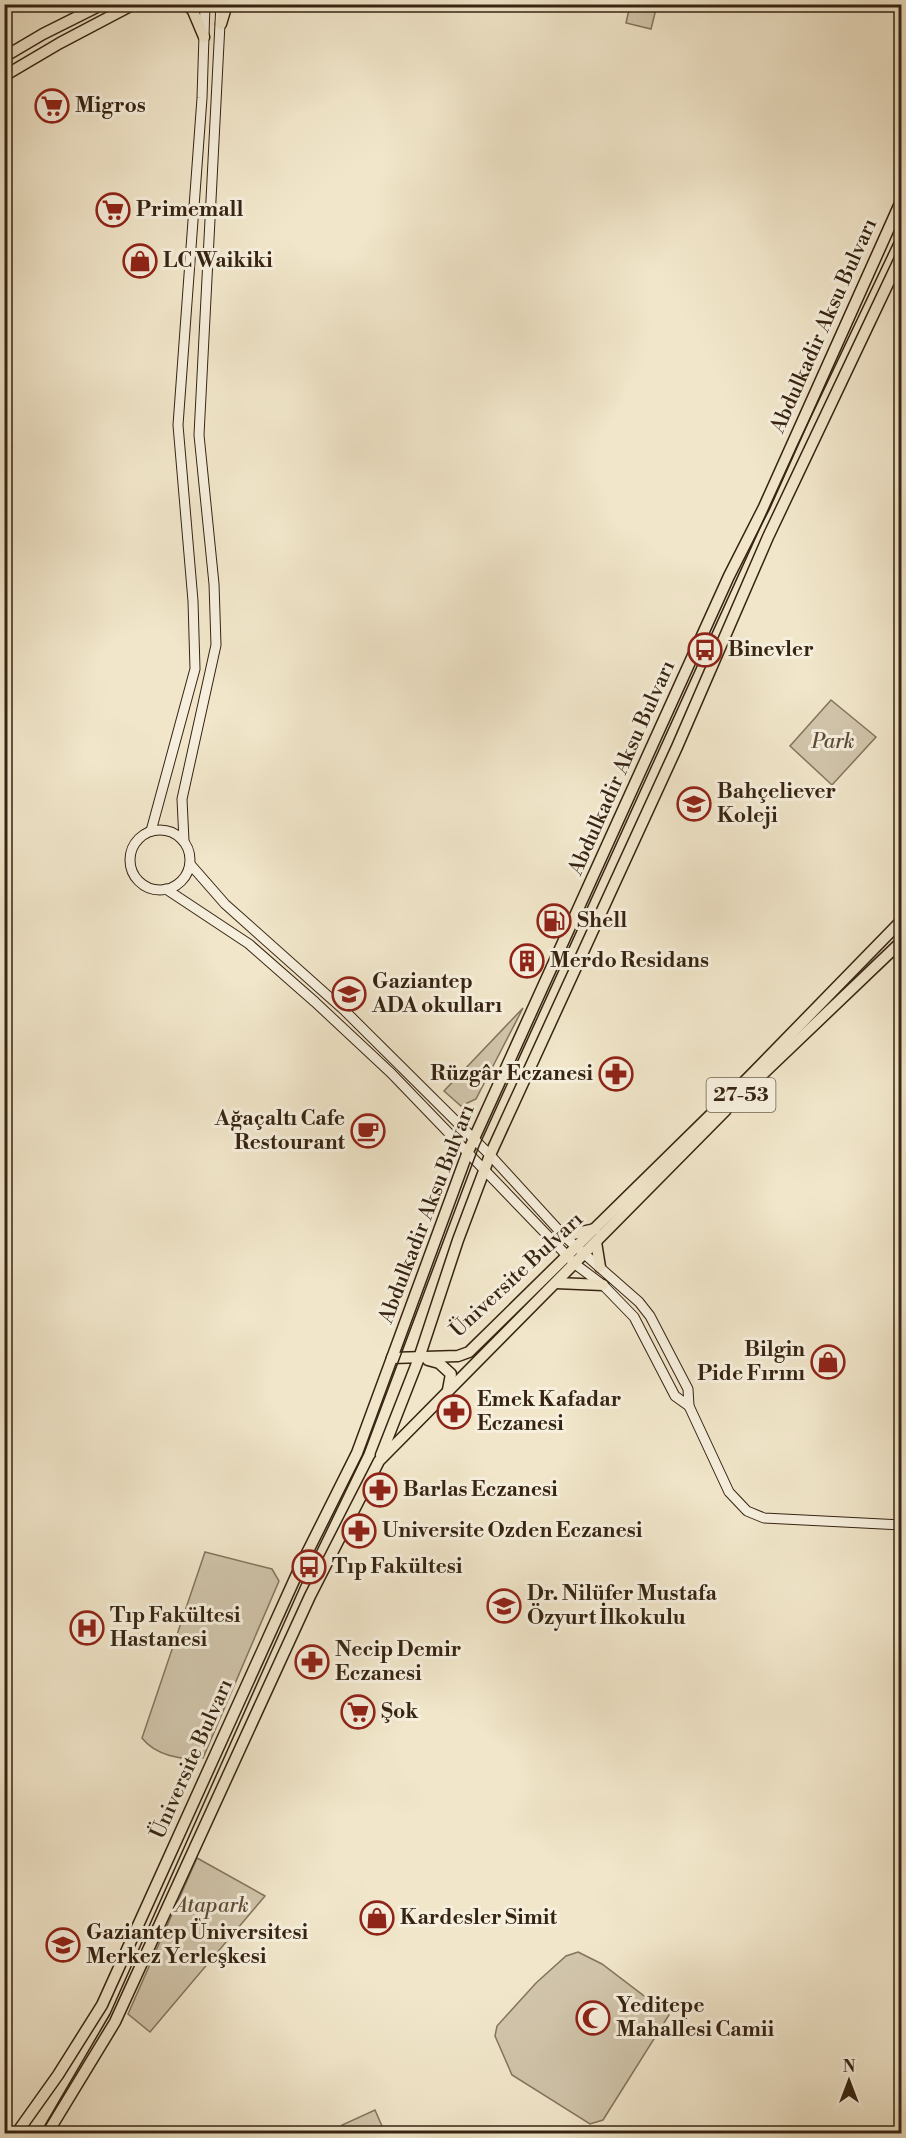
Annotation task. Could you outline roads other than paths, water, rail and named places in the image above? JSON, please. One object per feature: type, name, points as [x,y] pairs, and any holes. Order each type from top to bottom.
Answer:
[{"type":"main road","points":[[4,57],[43,34],[103,4]]},
{"type":"main road","points":[[4,76],[134,4]]},
{"type":"main road","points":[[187,4],[193,11],[204,37]]},
{"type":"main road","points":[[151,831],[195,669],[193,601],[178,425],[205,4]]},
{"type":"main road","points":[[184,841],[182,799],[216,645],[215,595],[199,435],[221,4]]},
{"type":"main road","points":[[221,24],[227,4]]},
{"type":"main road","name":"Abdulkadir Aksu Bulvarı","points":[[392,1358],[473,1140],[729,576],[769,496],[902,199]]},
{"type":"main road","points":[[379,1461],[419,1358],[483,1170],[677,747],[768,537],[902,254]]},
{"type":"main road","points":[[166,889],[184,878],[190,864],[188,848],[184,841],[169,831],[151,831],[142,836],[132,850],[132,871],[138,880],[147,886],[166,889],[272,962],[391,1073],[572,1260],[603,1285],[634,1317],[675,1396],[690,1406]]},
{"type":"main road","points":[[190,864],[225,904],[345,1011],[490,1155],[564,1236],[582,1250],[650,1316],[688,1389],[690,1406],[729,1492],[747,1512],[779,1521],[902,1525]]},
{"type":"main road","name":"Üniversite Bulvarı","points":[[16,2133],[58,2075],[102,2005],[301,1565],[357,1453],[392,1358],[458,1356],[469,1352],[572,1260],[582,1250],[595,1229],[747,1079],[902,920]]},
{"type":"main road","name":"Üniversite Bulvarı","points":[[582,1250],[596,1242],[733,1103],[902,941]]},
{"type":"main road","points":[[564,1236],[595,1229]]},
{"type":"main road","points":[[596,1242],[600,1267]]},
{"type":"main road","name":"Üniversite Bulvarı","points":[[47,2133],[115,2022],[310,1596],[379,1461],[556,1283],[572,1260]]},
{"type":"main road","points":[[556,1283],[603,1285]]},
{"type":"main road","points":[[419,1358],[446,1367],[451,1374],[447,1393]]},
{"type":"tram line","points":[[40,2134],[110,2014],[309,1567],[364,1453],[479,1146],[798,444],[902,225]]},
{"type":"place","name":"Migros","points":[[52,106]]},
{"type":"place","name":"Primemall","points":[[113,210]]},
{"type":"place","name":"LC Waikiki","points":[[140,261]]},
{"type":"place","name":"Binevler","points":[[705,650]]},
{"type":"place","name":"Bahçeliever Koleji","points":[[694,804]]},
{"type":"place","name":"Shell","points":[[554,921]]},
{"type":"place","name":"Merdo Residans","points":[[527,961]]},
{"type":"place","name":"Gaziantep ADA okulları","points":[[349,994]]},
{"type":"place","name":"Rüzgâr Eczanesi","points":[[616,1074]]},
{"type":"place","name":"Ağaçaltı Cafe Restourant","points":[[368,1131]]},
{"type":"place","name":"Bilgin Pide Fırını","points":[[828,1362]]},
{"type":"place","name":"Emek Kafadar Eczanesi","points":[[454,1412]]},
{"type":"place","name":"Barlas Eczanesi","points":[[380,1490]]},
{"type":"place","name":"Universite Ozden Eczanesi","points":[[359,1531]]},
{"type":"place","name":"Tıp Fakültesi","points":[[309,1567]]},
{"type":"place","name":"Dr. Nilüfer Mustafa Özyurt İlkokulu","points":[[504,1606]]},
{"type":"place","name":"Tıp Fakültesi Hastanesi","points":[[87,1628]]},
{"type":"place","name":"Necip Demir Eczanesi","points":[[312,1662]]},
{"type":"place","name":"Şok","points":[[358,1712]]},
{"type":"place","name":"Kardesler Simit","points":[[377,1918]]},
{"type":"place","name":"Gaziantep Üniversitesi Merkez Yerleşkesi","points":[[63,1945]]},
{"type":"place","name":"Yeditepe Mahallesi Camii","points":[[593,2018]]},
{"type":"park label","name":"Park","points":[[833,742]]},
{"type":"park label","name":"Atapark","points":[[212,1906]]}]
